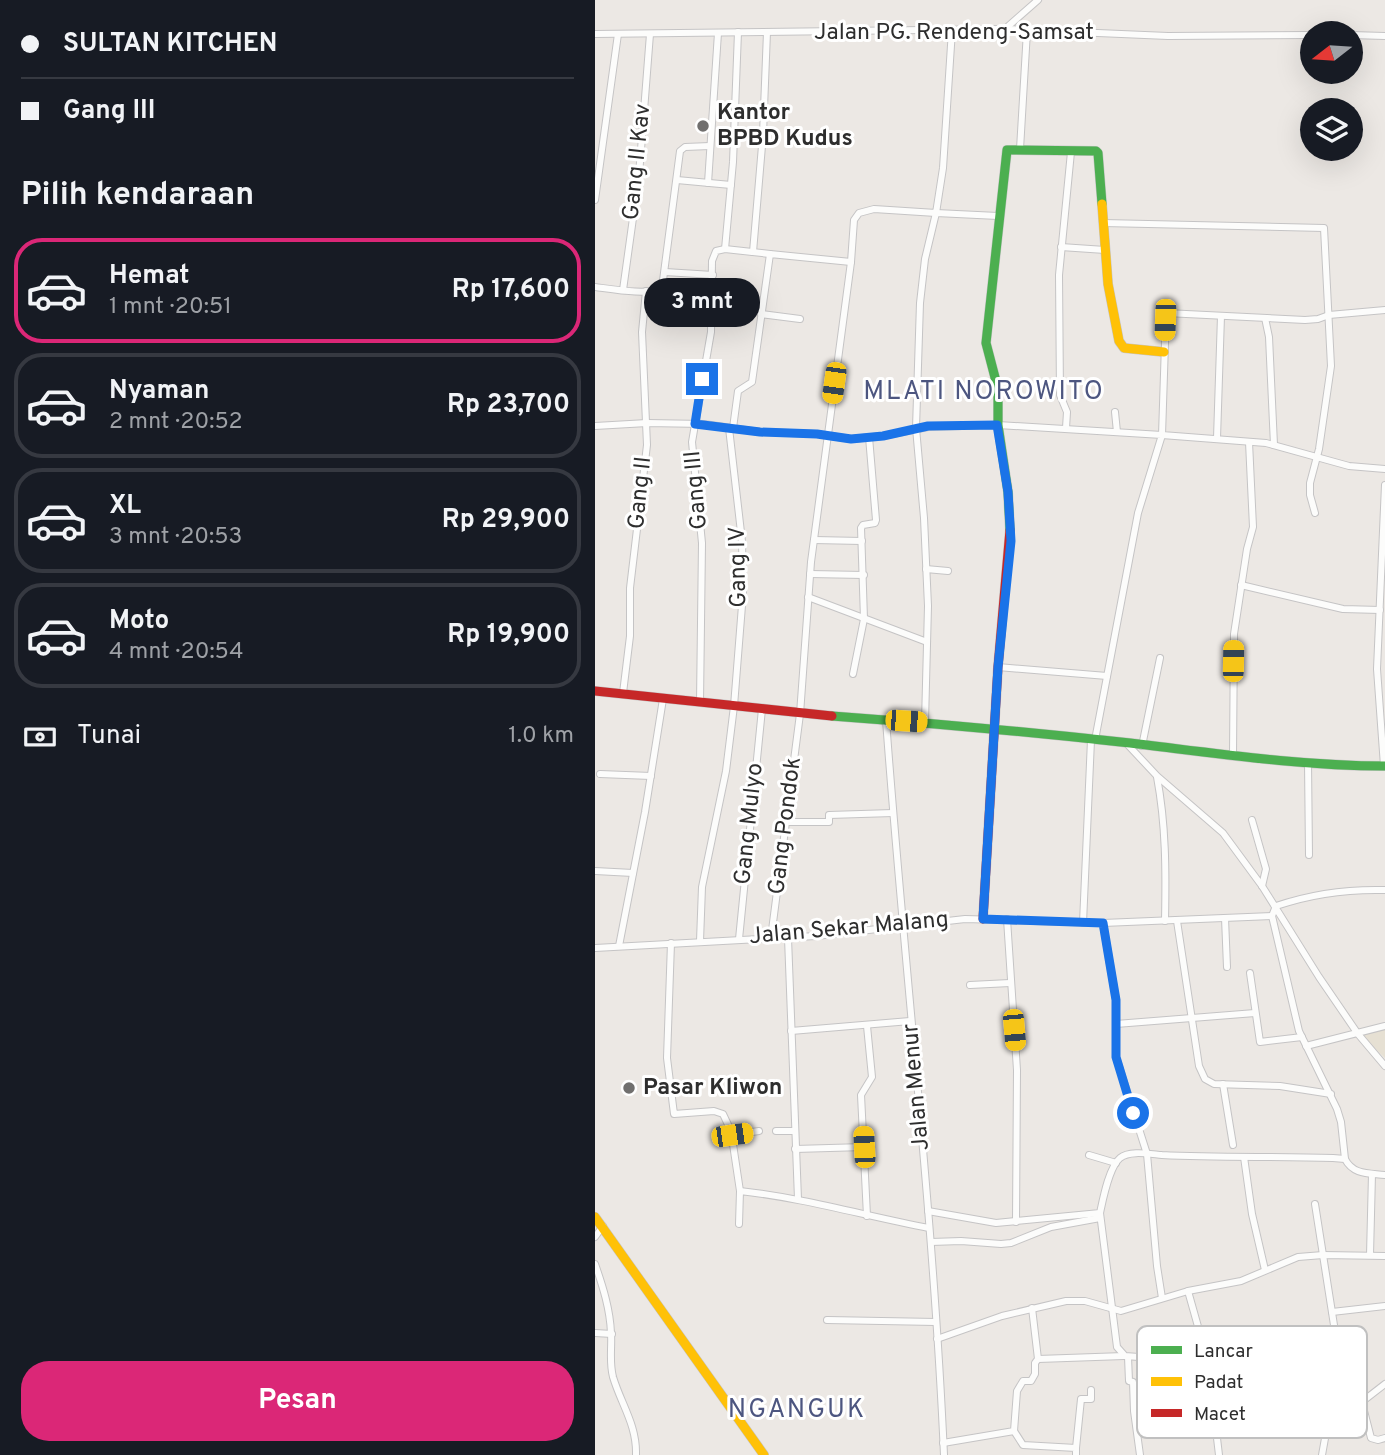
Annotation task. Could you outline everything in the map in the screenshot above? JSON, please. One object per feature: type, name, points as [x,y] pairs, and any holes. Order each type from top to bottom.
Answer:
[{"type":"street","points":[[1005,29],[1038,0]]},
{"type":"street","name":"Jalan PG. Rendeng-Samsat","points":[[595,34],[1005,29],[1168,36],[1300,35]]},
{"type":"street","points":[[925,722],[926,569],[916,428],[920,303],[925,259],[943,168],[952,30]]},
{"type":"street","points":[[1020,149],[1027,30]]},
{"type":"street","points":[[738,32],[731,185],[725,249],[851,262]]},
{"type":"street","points":[[753,252],[763,134],[767,32]]},
{"type":"street","points":[[708,183],[718,33]]},
{"type":"street","points":[[595,200],[618,34]]},
{"type":"street","name":"Gang II Kav","points":[[623,290],[639,175],[650,34]]},
{"type":"street","points":[[1363,36],[1385,36]]},
{"type":"street","points":[[595,287],[646,292],[662,288],[681,149],[710,146]]},
{"type":"street","points":[[983,919],[998,667],[1011,541],[1009,501],[997,425],[998,389],[986,343],[998,216],[1006,153],[1009,149],[1098,153],[1110,297],[1121,345],[1131,349],[1164,352]]},
{"type":"street","points":[[1066,428],[1067,412],[1060,395],[1059,275],[1071,152]]},
{"type":"street","points":[[677,180],[731,185]]},
{"type":"street","name":"Gang Pondok","points":[[771,938],[800,714],[810,574],[826,435],[851,262],[854,220],[859,213],[874,209],[936,213]]},
{"type":"street","points":[[936,213],[998,216]]},
{"type":"street","points":[[1103,223],[1322,227],[1331,373],[1309,490],[1315,513]]},
{"type":"street","points":[[1061,247],[1105,250]]},
{"type":"street","name":"Gang III","points":[[700,702],[702,543],[692,456],[711,332],[713,253],[725,249]]},
{"type":"street","name":"Gang IV","points":[[700,941],[702,887],[726,771],[734,706],[744,568],[731,428],[738,391],[753,382],[770,254]]},
{"type":"street","points":[[665,272],[713,275]]},
{"type":"street","name":"Gang II","points":[[623,693],[630,636],[630,588],[647,423],[642,332],[646,292]]},
{"type":"street","points":[[1083,923],[1093,740],[1138,513],[1162,435],[1166,313],[1305,320],[1318,319],[1329,314],[1385,310]]},
{"type":"street","points":[[761,314],[800,319]]},
{"type":"street","points":[[1217,438],[1221,316]]},
{"type":"street","points":[[1265,318],[1269,337],[1274,445]]},
{"type":"street","points":[[1115,412],[1117,432]]},
{"type":"street","points":[[595,426],[695,424],[851,439],[916,428],[997,425],[1066,428],[1217,438],[1274,445],[1349,466],[1385,469]]},
{"type":"street","points":[[853,674],[864,619],[862,526],[875,523],[876,520],[869,437]]},
{"type":"street","points":[[1233,755],[1234,634],[1253,527],[1248,442]]},
{"type":"street","points":[[595,691],[800,714],[995,728],[1128,745],[1308,762],[1385,766],[1377,669],[1382,611],[1381,540],[1385,485]]},
{"type":"street","points":[[814,540],[862,541]]},
{"type":"street","points":[[926,569],[948,571]]},
{"type":"street","points":[[810,574],[864,575]]},
{"type":"street","points":[[1241,585],[1343,609],[1382,611]]},
{"type":"street","points":[[808,597],[927,642]]},
{"type":"street","points":[[1142,746],[1160,658]]},
{"type":"street","points":[[998,667],[1107,676]]},
{"type":"street","points":[[619,946],[652,776],[663,699]]},
{"type":"street","name":"Gang Mulyo","points":[[739,939],[762,709]]},
{"type":"street","name":"Jalan Menur","points":[[886,720],[928,1211],[944,1455]]},
{"type":"street","points":[[1128,745],[1157,776],[1223,834],[1276,906],[1358,1034],[1385,1066]]},
{"type":"street","points":[[1308,762],[1309,855]]},
{"type":"street","points":[[600,774],[652,776]]},
{"type":"street","points":[[1157,776],[1167,856],[1165,921]]},
{"type":"street","points":[[786,822],[829,822],[829,815],[893,813]]},
{"type":"street","points":[[1252,820],[1266,869],[1262,886]]},
{"type":"street","points":[[595,871],[633,873]]},
{"type":"street","points":[[1276,906],[1325,893],[1385,890]]},
{"type":"street","points":[[1276,906],[1272,916],[1302,1037],[1331,1094],[1341,1122],[1345,1160],[1353,1170],[1385,1175]]},
{"type":"street","name":"Jalan Sekar Malang","points":[[595,948],[788,937],[902,928],[965,919],[1103,923],[1272,916]]},
{"type":"street","points":[[1225,918],[1227,967]]},
{"type":"street","points":[[1007,919],[1017,1070],[1016,1222]]},
{"type":"street","points":[[1177,921],[1201,1072],[1209,1082],[1280,1086],[1331,1094]]},
{"type":"street","points":[[1103,923],[1116,1000],[1116,1057],[1147,1154],[1162,1298]]},
{"type":"street","points":[[788,937],[798,1199]]},
{"type":"street","points":[[671,943],[667,1058],[674,1114],[705,1111],[723,1114],[728,1121],[740,1191],[739,1224]]},
{"type":"street","points":[[1250,973],[1261,1042],[1302,1037]]},
{"type":"street","points":[[970,985],[1010,983]]},
{"type":"street","points":[[1116,1024],[1255,1013]]},
{"type":"street","points":[[792,1031],[910,1021]]},
{"type":"street","points":[[867,1026],[873,1077],[862,1093],[867,1216]]},
{"type":"street","points":[[1305,1046],[1385,1026]]},
{"type":"street","points":[[1223,1084],[1233,1145]]},
{"type":"street","points":[[732,1135],[759,1131]]},
{"type":"street","points":[[776,1131],[794,1131]]},
{"type":"street","points":[[795,1149],[864,1147]]},
{"type":"street","points":[[1137,1424],[1133,1382],[1129,1381],[1126,1356],[1117,1347],[1100,1216],[1106,1185],[1120,1157],[1147,1154],[1345,1160]]},
{"type":"street","points":[[1090,1155],[1116,1163]]},
{"type":"street","points":[[1244,1157],[1252,1214],[1265,1270]]},
{"type":"street","points":[[1370,1255],[1372,1174]]},
{"type":"street","points":[[740,1191],[798,1199],[867,1216],[929,1227]]},
{"type":"street","points":[[1315,1204],[1334,1326]]},
{"type":"street","points":[[928,1211],[996,1223],[1100,1216]]},
{"type":"street","points":[[930,1242],[1011,1243],[1051,1227],[1100,1216]]},
{"type":"street","points":[[595,1217],[764,1455]]},
{"type":"street","points":[[595,1237],[603,1226]]},
{"type":"street","points":[[937,1339],[1002,1316],[1066,1301],[1085,1301],[1121,1311],[1188,1291],[1241,1281],[1287,1259],[1323,1255],[1385,1256]]},
{"type":"street","points":[[595,1264],[606,1294],[613,1377],[632,1421],[636,1455]]},
{"type":"street","points":[[1188,1291],[1198,1326]]},
{"type":"street","points":[[1332,1312],[1385,1306]]},
{"type":"street","points":[[1032,1308],[1038,1359],[1031,1381],[1023,1381],[1017,1391],[1014,1431],[1023,1446],[1076,1451],[1081,1399],[1091,1399],[1091,1390]]},
{"type":"street","points":[[827,1320],[936,1322]]},
{"type":"street","points":[[595,1333],[611,1334]]},
{"type":"street","points":[[1038,1359],[1137,1357]]},
{"type":"street","points":[[1367,1399],[1385,1384]]},
{"type":"street","points":[[1367,1428],[1374,1439],[1385,1438]]},
{"type":"street","points":[[943,1443],[1014,1431]]},
{"type":"shaded area","points":[[1385,1029],[1385,1058],[1361,1035]]},
{"type":"traffic: fast","points":[[1010,530],[1008,492],[998,425],[998,389],[986,343],[1007,150],[1096,151],[1102,204]]},
{"type":"traffic: fast","points":[[832,716],[1055,735],[1289,761],[1385,766]]},
{"type":"traffic: slow","points":[[1102,204],[1108,284],[1119,341],[1124,348],[1164,352]]},
{"type":"traffic: slow","points":[[595,1217],[764,1455]]},
{"type":"traffic: jam","points":[[983,919],[998,667],[1010,530]]},
{"type":"traffic: jam","points":[[595,691],[832,716]]},
{"type":"place","name":"Kantor BPBD Kudus","points":[[703,126]]},
{"type":"place","name":"Pasar Kliwon","points":[[629,1088]]},
{"type":"district","name":"MLATI NOROWITO","points":[[984,392]]},
{"type":"district","name":"NGANGUK","points":[[797,1410]]},
{"type":"route","points":[[702,379],[695,424],[851,439],[883,436],[928,426],[997,425],[1008,492],[1011,541],[998,667],[983,919],[1103,923],[1117,1010],[1116,1057],[1133,1113]]}]
